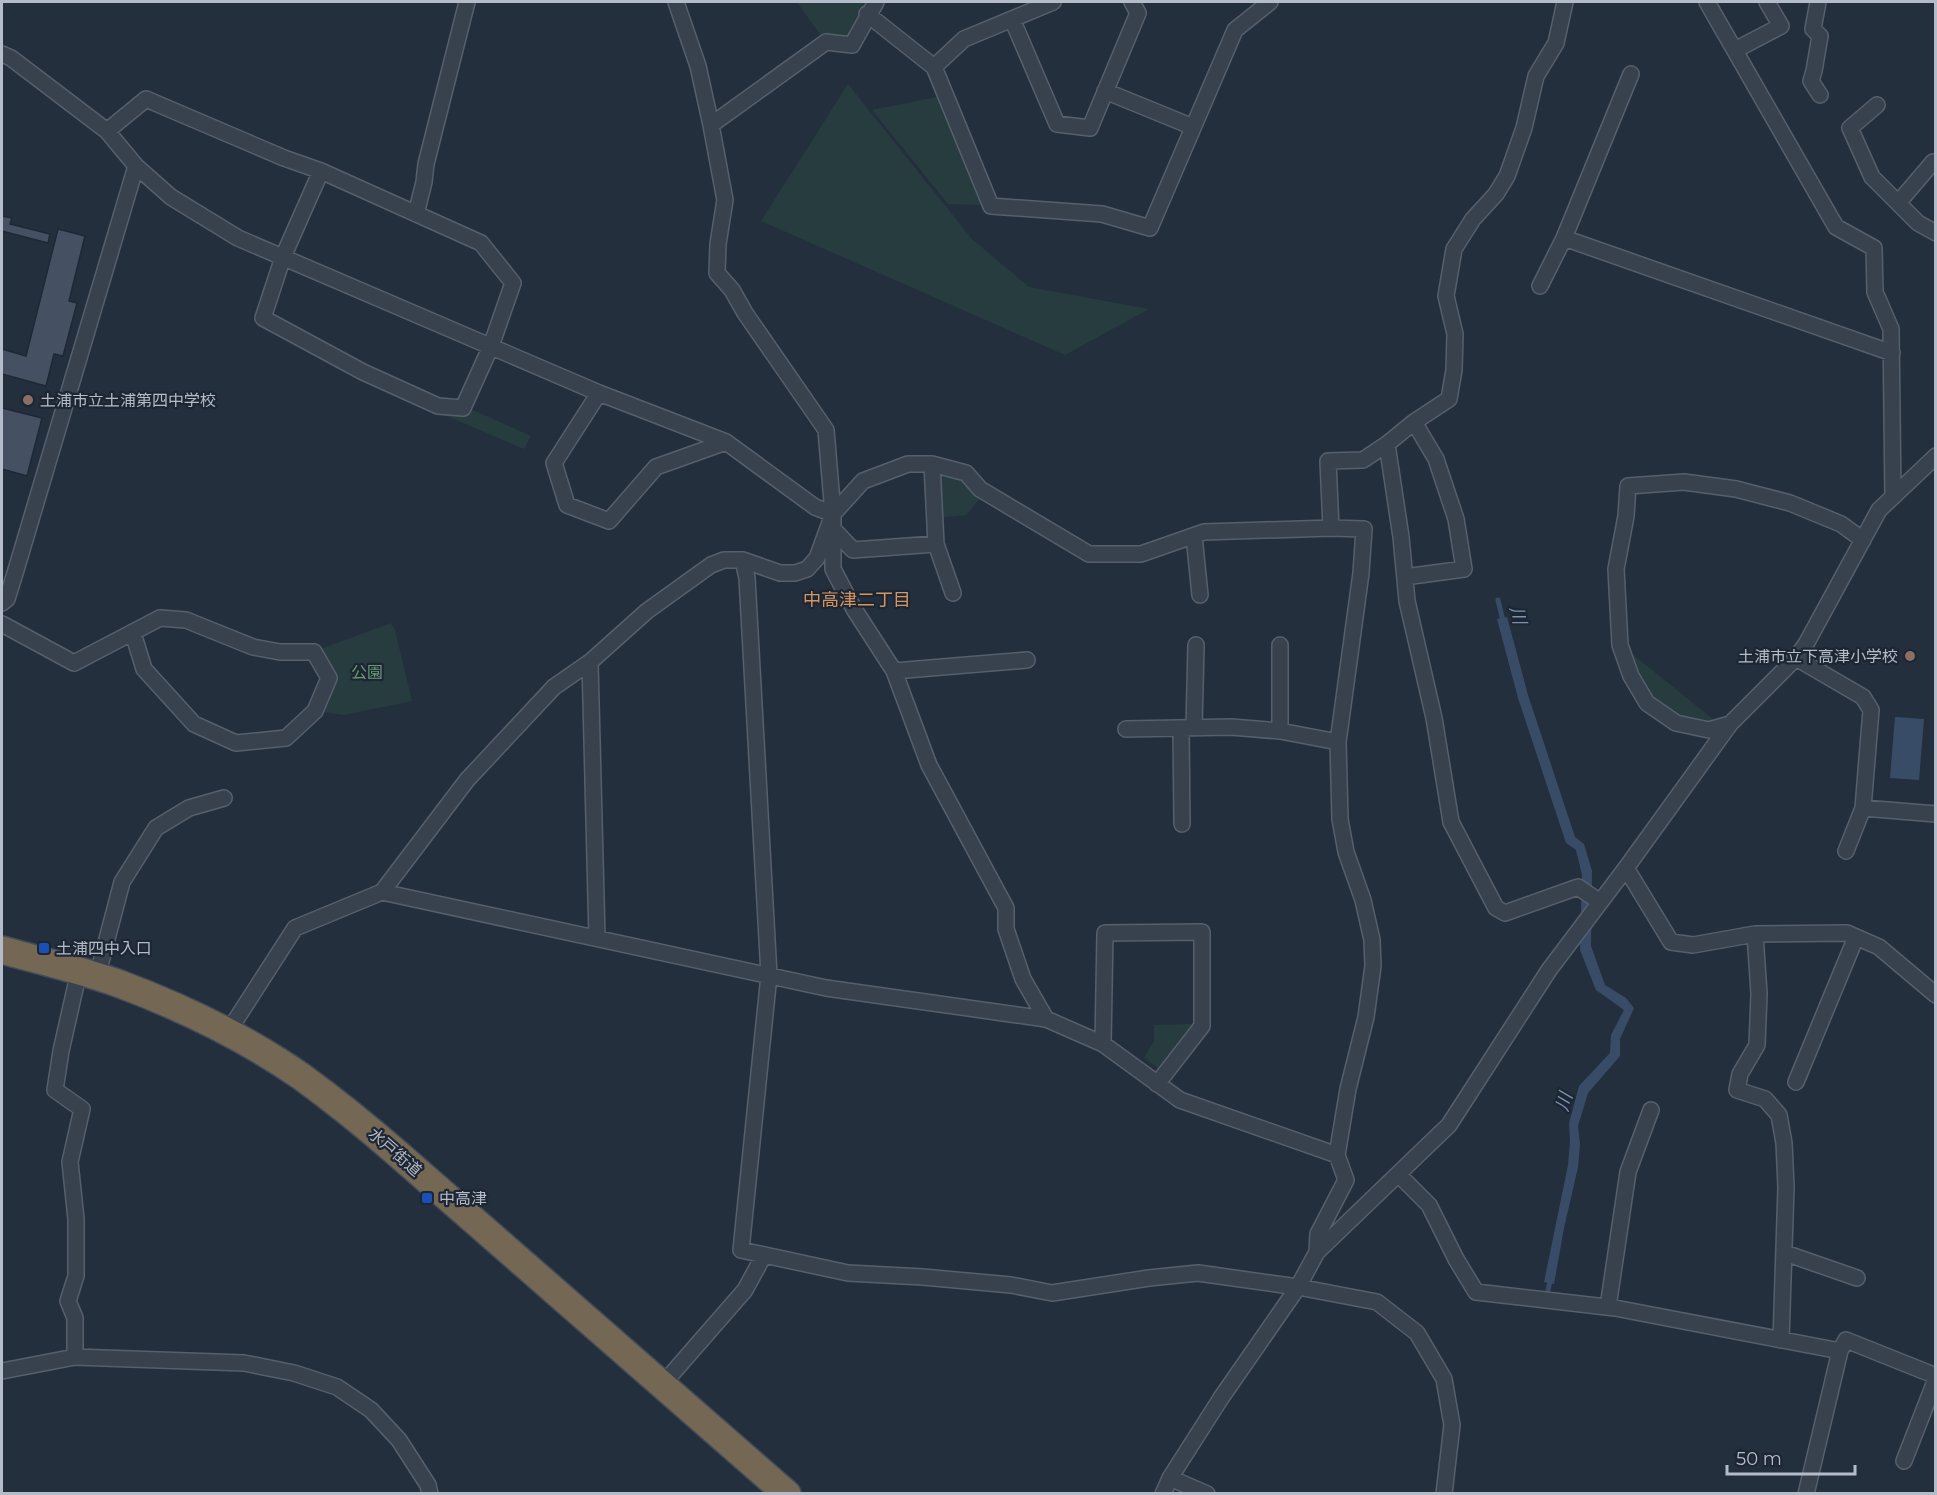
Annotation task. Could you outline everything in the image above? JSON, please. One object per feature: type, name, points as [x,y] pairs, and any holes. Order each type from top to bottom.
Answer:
[{"type":"highway","name":"水戸街道","points":[[2,951],[88,974],[161,1000],[228,1032],[301,1077],[363,1124],[787,1494]]},
{"type":"street","points":[[416,214],[426,164],[467,2]]},
{"type":"street","points":[[676,2],[698,66],[725,200],[718,244],[717,273],[732,290],[826,430],[833,522],[833,569],[854,609],[894,671],[929,765],[1006,908],[1006,929],[1023,979],[1046,1019]]},
{"type":"street","points":[[934,67],[964,39],[1053,2]]},
{"type":"street","points":[[1012,19],[1057,124],[1090,128],[1138,14],[1132,2]]},
{"type":"street","points":[[711,125],[826,42],[852,45],[872,8],[934,67],[991,206],[1102,214],[1150,228],[1235,30],[1269,2]]},
{"type":"street","points":[[1331,528],[1328,461],[1362,460],[1449,399],[1454,370],[1455,334],[1446,296],[1454,249],[1473,219],[1496,194],[1507,176],[1524,128],[1536,76],[1556,43],[1565,2]]},
{"type":"street","points":[[1707,2],[1836,227],[1874,248],[1875,292],[1891,329],[1893,497]]},
{"type":"street","points":[[1735,50],[1781,26],[1767,2]]},
{"type":"street","points":[[1818,2],[1813,29],[1820,36],[1810,81],[1820,96]]},
{"type":"street","points":[[2,54],[11,58],[107,131],[136,166],[171,197],[238,238],[599,393],[726,442],[833,522],[853,550],[936,544]]},
{"type":"street","points":[[1540,286],[1564,238],[1631,74]]},
{"type":"street","points":[[1106,91],[1194,127]]},
{"type":"street","points":[[107,131],[146,99],[284,158],[321,171],[481,243],[513,283],[491,346],[463,408],[438,406],[363,372],[263,318],[283,257],[321,171]]},
{"type":"street","points":[[1877,105],[1850,128],[1872,177],[1918,223],[1935,232]]},
{"type":"street","points":[[1898,203],[1933,162]]},
{"type":"street","points":[[2,603],[7,599],[16,570],[136,166]]},
{"type":"street","points":[[1564,238],[1892,353]]},
{"type":"street","points":[[599,393],[554,463],[567,505],[609,521],[656,467],[726,442]]},
{"type":"street","points":[[1404,577],[1464,569],[1456,519],[1436,459],[1414,422]]},
{"type":"street","points":[[1387,444],[1401,537],[1407,601],[1434,718],[1451,822],[1496,908],[1505,913],[1578,887],[1600,902]]},
{"type":"street","points":[[1163,1494],[1170,1478],[1221,1398],[1298,1287],[1317,1252],[1449,1125],[1549,970],[1730,724],[1796,658],[1806,644],[1879,510],[1935,456]]},
{"type":"street","points":[[228,1032],[295,928],[382,892],[467,780],[554,687],[590,662],[647,611],[711,565],[724,560],[743,560],[780,573],[795,573],[807,568],[817,558],[833,522],[863,481],[908,464],[932,464],[966,473],[980,489],[1089,554],[1140,554],[1204,532],[1364,529],[1361,573],[1338,742],[1340,819],[1346,852],[1364,900],[1372,940],[1372,966],[1366,1017],[1348,1089],[1337,1155],[1346,1180],[1317,1234],[1317,1252]]},
{"type":"street","points":[[932,464],[936,544],[953,592]]},
{"type":"street","points":[[1730,724],[1709,729],[1676,723],[1647,702],[1631,676],[1620,645],[1616,569],[1626,516],[1628,486],[1684,482],[1736,489],[1790,503],[1841,524],[1863,540]]},
{"type":"street","points":[[1194,536],[1200,595]]},
{"type":"street","points":[[743,560],[748,590],[769,975],[741,1250],[848,1273],[1011,1285],[1052,1293],[1198,1273],[1298,1287],[1377,1302],[1417,1333],[1444,1378],[1452,1425],[1444,1494]]},
{"type":"street","points":[[2,624],[74,663],[160,618],[186,620],[253,647],[280,652],[314,652],[329,678],[315,711],[286,738],[236,743],[194,724],[144,669],[133,633]]},
{"type":"street","points":[[1182,824],[1187,728],[1196,645]]},
{"type":"street","points":[[1280,645],[1280,731]]},
{"type":"street","points":[[1796,658],[1863,697],[1871,710],[1863,808],[1846,851]]},
{"type":"street","points":[[894,671],[1027,660]]},
{"type":"street","points":[[590,662],[597,938]]},
{"type":"street","points":[[1126,729],[1231,727],[1280,731],[1338,742]]},
{"type":"street","points":[[75,1357],[75,1318],[68,1301],[76,1276],[76,1219],[70,1162],[82,1109],[56,1090],[61,1051],[122,882],[156,828],[189,808],[224,798]]},
{"type":"street","points":[[1863,808],[1935,814]]},
{"type":"street","points":[[1626,868],[1671,942],[1693,945],[1755,934],[1847,933],[1879,947],[1935,995]]},
{"type":"street","points":[[382,892],[826,988],[1046,1019],[1103,1044],[1180,1100],[1337,1155]]},
{"type":"street","points":[[1103,1044],[1106,933],[1202,932],[1202,1026],[1158,1084]]},
{"type":"street","points":[[1755,934],[1759,994],[1757,1045],[1740,1074],[1737,1090],[1765,1100],[1779,1115],[1784,1143],[1785,1253],[1781,1340]]},
{"type":"street","points":[[1796,1082],[1856,937]]},
{"type":"street","points":[[1608,1307],[1628,1172],[1651,1110]]},
{"type":"street","points":[[1398,1174],[1429,1205],[1456,1259],[1476,1292],[1608,1307],[1840,1351]]},
{"type":"street","points":[[1785,1253],[1857,1278]]},
{"type":"street","points":[[663,1384],[744,1290],[764,1255]]},
{"type":"street","points":[[1806,1494],[1840,1351],[1846,1340],[1935,1378],[1904,1461]]},
{"type":"street","points":[[2,1371],[75,1357],[244,1363],[294,1373],[337,1387],[371,1410],[399,1440],[428,1485],[430,1494]]},
{"type":"street","points":[[1170,1478],[1207,1494]]},
{"type":"green space","points":[[797,2],[869,2],[847,39],[821,36]]},
{"type":"green space","points":[[848,84],[972,239],[1029,287],[1149,309],[1065,355],[761,221]]},
{"type":"green space","points":[[942,96],[985,205],[948,204],[872,110]]},
{"type":"green space","points":[[473,410],[531,436],[524,449],[435,411]]},
{"type":"green space","points":[[936,468],[963,478],[983,495],[966,515],[938,518]]},
{"type":"green space","name":"公園","points":[[391,623],[395,630],[412,701],[344,715],[315,711],[330,678],[315,651]]},
{"type":"green space","points":[[1626,649],[1718,723],[1708,724],[1644,706]]},
{"type":"green space","points":[[1192,1024],[1158,1068],[1144,1058],[1154,1041],[1154,1025]]},
{"type":"water","points":[[1507,617],[1528,695],[1575,837],[1584,844],[1592,871],[1591,946],[1605,985],[1626,998],[1634,1008],[1620,1039],[1620,1056],[1588,1093],[1578,1126],[1580,1144],[1578,1167],[1554,1284],[1544,1282],[1568,1165],[1569,1123],[1579,1086],[1610,1053],[1611,1035],[1624,1010],[1596,990],[1580,950],[1582,875],[1576,850],[1566,843],[1518,698],[1497,619]]},
{"type":"water","points":[[1895,717],[1924,719],[1919,780],[1890,778]]},
{"type":"building","points":[[2,216],[12,218],[10,224],[50,234],[48,243],[2,231]]},
{"type":"building","points":[[58,229],[85,236],[69,301],[77,303],[63,356],[54,354],[46,386],[2,374],[2,349],[26,356]]},
{"type":"building","points":[[2,408],[42,418],[27,476],[2,469]]},
{"type":"waterway","name":"川","points":[[1498,600],[1504,625]]},
{"type":"waterway","name":"川","points":[[1547,1295],[1551,1276]]},
{"type":"place","name":"土浦市立土浦第四中学校","points":[[28,400]]},
{"type":"place","name":"土浦市立下高津小学校","points":[[1910,656]]},
{"type":"place","name":"土浦四中入口","points":[[44,948]]},
{"type":"place","name":"中高津","points":[[427,1198]]},
{"type":"district","name":"中高津二丁目","points":[[857,600]]}]
